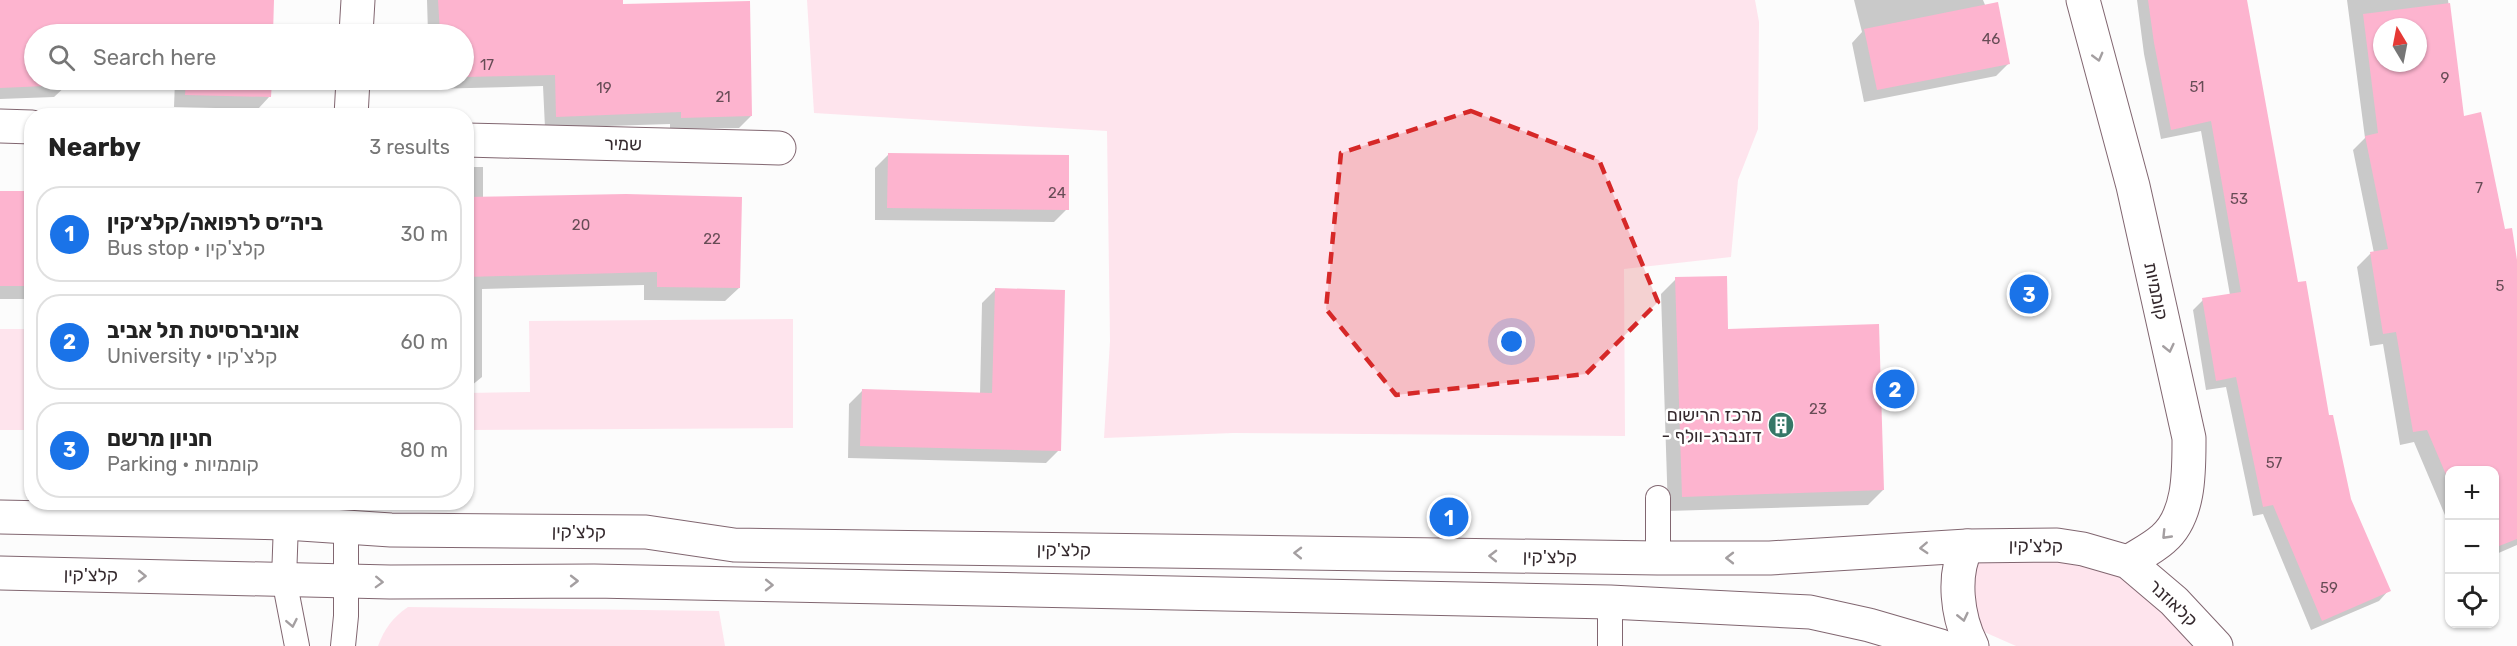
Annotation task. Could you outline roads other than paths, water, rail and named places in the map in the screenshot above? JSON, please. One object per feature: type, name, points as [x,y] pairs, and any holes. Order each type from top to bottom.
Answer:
[{"type":"street","points":[[357,24],[358,0]]},
{"type":"street","name":"קוממיות","points":[[2083,0],[2133,186],[2189,438],[2189,471],[2185,499],[2172,529],[2162,540],[2128,562]]},
{"type":"street","points":[[351,108],[352,90]]},
{"type":"street","points":[[0,126],[24,127]]},
{"type":"street","name":"שמיר","points":[[474,140],[779,148]]},
{"type":"street","name":"קלצ'קין","points":[[0,517],[286,523],[346,528],[646,532],[734,545],[1658,558],[1770,558],[1967,546],[2057,545],[2083,549],[2128,562]]},
{"type":"street","points":[[1967,546],[1960,559],[1958,591],[1966,630],[1972,646]]},
{"type":"street","name":"קלאוזנר","points":[[2128,562],[2174,601],[2216,646]]},
{"type":"street","name":"קלצ'קין","points":[[0,573],[345,580],[594,581],[1610,602],[1810,612],[1869,625],[1941,646]]},
{"type":"lane","points":[[1658,498],[1658,558]]},
{"type":"lane","points":[[286,523],[284,579],[297,646]]},
{"type":"lane","points":[[343,646],[346,616],[346,528]]},
{"type":"lane","points":[[1610,602],[1610,646]]},
{"type":"place","name":"חניון מרשם","points":[[2029,294]]},
{"type":"place","name":"אוניברסיטת תל אביב","points":[[1895,389]]},
{"type":"place","name":"מרכז הרישום - דזנברג-וולף","points":[[1781,425]]},
{"type":"place","name":"ביה״ס לרפואה/קלצ׳קין","points":[[1449,517]]}]
